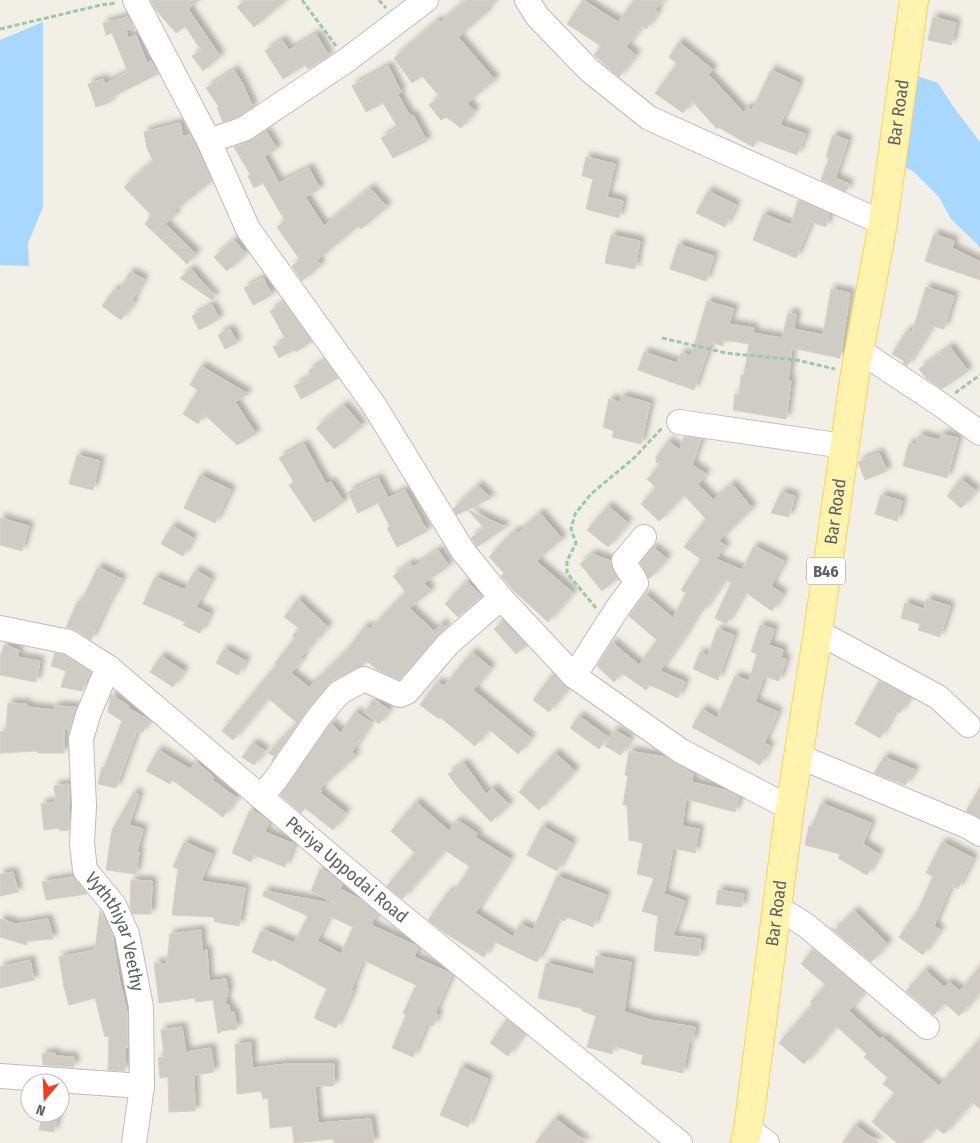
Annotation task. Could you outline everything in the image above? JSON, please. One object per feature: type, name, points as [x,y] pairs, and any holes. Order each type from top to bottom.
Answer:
[{"type":"main road","name":"Bar Road","points":[[753,1138],[777,908],[790,808],[818,632],[857,362],[883,223],[914,0]]},
{"type":"street","points":[[135,0],[209,141],[248,229],[374,405],[463,551],[501,598],[574,676],[681,751],[790,808]]},
{"type":"street","points":[[209,141],[244,129],[347,60],[426,0]]},
{"type":"street","points":[[527,0],[537,16],[589,70],[650,118],[883,223]]},
{"type":"street","points":[[857,362],[940,404],[980,433]]},
{"type":"street","points":[[679,422],[844,446]]},
{"type":"street","points":[[574,676],[636,582],[635,578],[626,568],[624,561],[644,537]]},
{"type":"street","points":[[260,797],[276,779],[318,718],[339,694],[364,679],[400,695],[407,692],[448,644],[501,598]]},
{"type":"street","name":"Periya Uppodai Road","points":[[0,628],[69,642],[108,667],[387,904],[680,1143]]},
{"type":"street","points":[[818,632],[938,696],[968,725]]},
{"type":"street","name":"Vyththiyar Veethy","points":[[108,667],[88,715],[81,739],[84,806],[82,843],[86,870],[114,905],[127,934],[141,1007],[142,1086],[134,1143]]},
{"type":"street","points":[[798,756],[968,827],[980,834]]},
{"type":"street","points":[[777,908],[806,926],[927,1027]]},
{"type":"street","points":[[0,1076],[142,1086]]},
{"type":"path","points":[[0,29],[101,5],[135,0]]},
{"type":"path","points":[[302,0],[347,60]]},
{"type":"path","points":[[662,338],[726,353],[797,360],[857,362]]},
{"type":"path","points":[[940,404],[980,375]]},
{"type":"path","points":[[608,623],[567,573],[567,561],[576,543],[571,529],[576,514],[591,494],[634,458],[664,426],[679,422]]},
{"type":"water","points":[[43,22],[43,207],[28,243],[29,266],[0,265],[0,40]]},
{"type":"water","points":[[911,74],[938,83],[980,142],[980,249],[951,219],[939,197],[913,171],[895,164]]},
{"type":"building","points":[[151,0],[198,0],[188,9],[220,56],[203,71],[192,56],[201,50],[185,26],[176,33],[155,9]]},
{"type":"building","points":[[246,0],[286,0],[254,27],[237,7]]},
{"type":"building","points":[[466,0],[496,0],[486,10],[487,12],[458,37],[495,80],[467,103],[475,111],[461,128],[446,117],[441,120],[429,105],[440,97],[422,76],[412,83],[394,58],[438,20],[440,23]]},
{"type":"building","points":[[583,0],[618,22],[634,0],[664,0],[655,10],[658,12],[646,29],[642,26],[626,47],[636,55],[619,77],[594,55],[601,46],[567,24]]},
{"type":"building","points":[[128,17],[134,28],[126,30],[128,38],[136,35],[147,63],[151,61],[158,74],[110,98],[111,102],[96,107],[88,84],[103,79],[105,84],[128,72],[112,33],[106,35],[103,23]]},
{"type":"building","points":[[933,17],[956,23],[951,45],[928,40]]},
{"type":"building","points":[[316,34],[329,56],[308,69],[305,65],[283,79],[265,51],[282,40],[289,50]]},
{"type":"building","points":[[679,42],[713,70],[708,74],[744,113],[747,107],[752,110],[771,70],[799,83],[780,125],[806,134],[797,155],[757,140],[753,147],[718,127],[717,129],[692,101],[683,113],[655,93],[677,64],[669,57]]},
{"type":"building","points":[[388,66],[401,92],[398,95],[410,116],[413,115],[427,141],[393,158],[381,138],[398,128],[383,103],[366,112],[352,86]]},
{"type":"building","points":[[234,70],[253,107],[238,117],[223,122],[217,108],[219,107],[206,88]]},
{"type":"building","points":[[180,123],[183,137],[190,134],[212,181],[174,211],[176,214],[165,224],[196,254],[187,264],[145,224],[151,215],[124,187],[153,161],[147,148],[144,132]]},
{"type":"building","points":[[266,131],[277,149],[264,156],[279,183],[309,168],[320,189],[305,197],[324,226],[370,188],[387,207],[361,229],[358,226],[317,260],[321,265],[302,281],[292,266],[300,260],[277,227],[285,221],[263,183],[254,188],[248,176],[250,174],[234,147],[251,141]]},
{"type":"building","points":[[833,135],[848,140],[835,178],[849,184],[846,192],[821,180],[829,158],[826,157]]},
{"type":"building","points":[[586,157],[615,164],[607,197],[623,201],[619,218],[586,209],[593,179],[582,176]]},
{"type":"building","points":[[708,191],[736,205],[725,227],[696,213]]},
{"type":"building","points":[[798,200],[829,214],[826,227],[811,222],[796,258],[753,240],[763,214],[791,225]]},
{"type":"building","points":[[934,234],[954,241],[952,248],[980,262],[980,280],[925,261]]},
{"type":"building","points":[[611,235],[640,241],[635,269],[605,263]]},
{"type":"building","points":[[234,240],[246,254],[227,271],[214,257]]},
{"type":"building","points":[[678,244],[714,256],[706,281],[670,269]]},
{"type":"building","points":[[191,269],[215,297],[212,300],[180,278]]},
{"type":"building","points":[[130,272],[144,279],[132,301],[134,302],[121,320],[102,306],[115,289],[119,291]]},
{"type":"building","points":[[263,278],[272,295],[253,305],[244,288]]},
{"type":"building","points":[[926,287],[954,296],[944,329],[932,326],[907,366],[903,363],[904,361],[892,354],[907,330],[912,333]]},
{"type":"building","points":[[831,289],[850,293],[840,358],[792,348],[788,381],[791,381],[786,419],[733,410],[735,394],[739,395],[741,375],[744,375],[749,344],[724,340],[723,346],[711,342],[694,390],[638,370],[644,352],[677,363],[681,353],[691,356],[707,301],[734,309],[729,324],[754,328],[753,333],[782,338],[788,313],[796,314],[794,329],[823,335]]},
{"type":"building","points":[[284,303],[312,341],[296,352],[294,350],[279,358],[273,347],[286,340],[270,311]]},
{"type":"building","points":[[212,305],[219,319],[199,330],[192,316]]},
{"type":"building","points":[[230,329],[237,343],[225,349],[218,335]]},
{"type":"building","points":[[950,347],[968,371],[942,389],[926,378],[919,369]]},
{"type":"building","points":[[326,361],[338,378],[301,399],[294,386],[310,377],[309,370]]},
{"type":"building","points":[[201,366],[248,394],[235,402],[256,434],[237,445],[204,414],[198,424],[183,414],[198,390],[190,385]]},
{"type":"building","points":[[622,396],[650,403],[641,444],[612,437],[614,431],[603,427],[609,399],[620,402]]},
{"type":"building","points":[[344,405],[362,426],[334,449],[316,428]]},
{"type":"building","points":[[941,434],[958,438],[947,478],[903,466],[909,443],[916,445],[919,435],[940,440]]},
{"type":"building","points":[[684,437],[701,439],[692,465],[706,474],[698,484],[713,500],[732,484],[752,508],[719,541],[726,546],[716,559],[742,570],[754,546],[784,561],[771,586],[783,594],[772,611],[745,592],[726,624],[715,618],[731,583],[725,579],[703,611],[700,609],[660,671],[685,682],[678,698],[650,685],[646,690],[622,673],[614,682],[597,666],[612,642],[639,665],[657,640],[629,616],[645,594],[673,618],[686,593],[681,590],[701,559],[684,547],[706,519],[684,495],[659,521],[641,504],[656,488],[647,479],[660,465],[656,462],[656,457],[668,441],[680,450]]},
{"type":"building","points":[[304,444],[326,484],[331,482],[344,502],[314,522],[289,485],[294,482],[279,458]]},
{"type":"building","points":[[879,453],[887,471],[865,480],[858,462]]},
{"type":"building","points":[[77,455],[100,461],[93,490],[69,484]]},
{"type":"building","points":[[200,475],[231,490],[215,523],[184,508]]},
{"type":"building","points":[[378,478],[388,498],[405,490],[427,531],[397,547],[387,528],[390,527],[378,503],[358,513],[348,492]]},
{"type":"building","points":[[961,479],[976,491],[961,508],[947,496]]},
{"type":"building","points":[[478,485],[491,498],[457,515],[453,509]]},
{"type":"building","points":[[781,492],[795,496],[789,517],[771,513]]},
{"type":"building","points":[[881,495],[902,501],[897,521],[875,514]]},
{"type":"building","points":[[608,506],[628,523],[608,547],[587,530]]},
{"type":"building","points":[[468,510],[506,527],[477,547],[471,538],[484,528]]},
{"type":"building","points":[[540,513],[562,539],[536,561],[573,593],[548,622],[513,590],[501,576],[504,573],[489,557],[514,531],[518,533]]},
{"type":"building","points":[[0,518],[29,526],[22,551],[0,545]]},
{"type":"building","points":[[172,526],[193,538],[183,556],[161,544]]},
{"type":"building","points":[[653,547],[667,559],[649,579],[640,563]]},
{"type":"building","points":[[438,550],[449,566],[424,583],[431,591],[409,608],[434,631],[442,623],[446,627],[399,680],[376,669],[367,661],[362,666],[332,681],[307,710],[272,761],[274,756],[268,753],[297,723],[268,698],[233,740],[222,731],[277,664],[275,663],[295,638],[292,636],[299,628],[284,617],[298,599],[328,627],[301,657],[303,659],[291,673],[309,687],[347,650],[365,626],[370,629],[406,592],[393,576],[410,563],[413,567]]},
{"type":"building","points":[[592,554],[611,561],[619,581],[616,579],[602,591],[580,564]]},
{"type":"building","points":[[98,567],[122,579],[107,605],[91,640],[76,630],[66,627],[78,601],[81,602]]},
{"type":"building","points":[[195,570],[211,579],[196,607],[210,614],[200,633],[183,625],[185,622],[143,604],[155,577],[185,590]]},
{"type":"building","points":[[467,581],[482,596],[458,617],[445,604]]},
{"type":"building","points":[[927,599],[950,606],[940,637],[918,630],[920,624],[901,618],[905,603],[924,609]]},
{"type":"building","points":[[503,621],[527,645],[516,654],[494,629]]},
{"type":"building","points":[[760,625],[774,629],[769,645],[783,650],[781,658],[786,659],[779,681],[764,676],[755,702],[778,712],[764,743],[770,746],[760,765],[692,727],[702,709],[717,718],[735,676],[749,681],[757,654],[751,652]]},
{"type":"building","points":[[717,629],[734,635],[718,680],[693,669],[700,652],[708,656]]},
{"type":"building","points":[[4,645],[19,650],[17,657],[40,661],[36,682],[0,675],[0,657]]},
{"type":"building","points":[[224,649],[246,661],[238,675],[216,663]]},
{"type":"building","points":[[472,652],[491,668],[473,690],[531,738],[518,754],[489,729],[475,746],[440,717],[439,719],[420,705],[437,682],[444,686]]},
{"type":"building","points":[[55,653],[64,655],[91,672],[82,691],[61,687],[66,671],[51,666]]},
{"type":"building","points":[[161,656],[184,671],[173,687],[150,672]]},
{"type":"building","points":[[553,674],[568,688],[549,712],[533,700]]},
{"type":"building","points":[[879,681],[909,697],[900,713],[895,711],[880,738],[855,724]]},
{"type":"building","points":[[111,695],[129,706],[128,708],[149,720],[142,733],[137,730],[116,788],[98,784],[102,767],[104,768],[122,721],[108,712]]},
{"type":"building","points":[[374,699],[389,710],[379,724],[364,713]]},
{"type":"building","points":[[8,703],[27,704],[27,707],[54,710],[55,706],[76,707],[69,730],[64,728],[64,753],[38,753],[38,751],[0,753],[0,732],[6,731]]},
{"type":"building","points":[[355,712],[371,722],[352,752],[356,756],[320,788],[322,790],[320,793],[346,813],[333,830],[305,808],[301,813],[280,795],[331,723],[341,733]]},
{"type":"building","points":[[579,716],[608,737],[599,749],[570,728]]},
{"type":"building","points":[[614,730],[630,739],[621,755],[605,746]]},
{"type":"building","points":[[253,743],[265,751],[254,765],[242,757]]},
{"type":"building","points":[[158,750],[190,769],[196,762],[214,777],[212,780],[237,798],[223,817],[172,780],[170,784],[146,771]]},
{"type":"building","points":[[629,751],[666,757],[693,773],[692,782],[728,791],[739,797],[735,812],[686,799],[682,826],[699,829],[695,853],[673,848],[664,894],[685,901],[673,936],[701,939],[699,956],[654,951],[658,916],[642,911],[654,878],[637,874],[643,843],[629,840],[627,805],[623,805],[628,776],[625,775]]},
{"type":"building","points":[[555,753],[575,771],[539,810],[519,792]]},
{"type":"building","points":[[884,757],[915,770],[905,785],[874,773]]},
{"type":"building","points":[[464,763],[486,794],[493,788],[509,805],[491,822],[459,789],[448,774]]},
{"type":"building","points":[[69,784],[69,830],[60,831],[59,828],[44,830],[41,804],[56,802],[54,786]]},
{"type":"building","points":[[980,787],[980,818],[966,811]]},
{"type":"building","points":[[134,792],[139,795],[129,825],[143,829],[137,852],[139,852],[136,874],[106,870],[112,830]]},
{"type":"building","points":[[416,802],[449,831],[455,822],[460,822],[478,834],[475,837],[510,859],[475,913],[513,937],[520,924],[533,930],[557,876],[606,895],[593,927],[567,917],[565,921],[558,918],[537,962],[493,941],[484,957],[445,933],[428,920],[449,891],[453,893],[470,867],[445,850],[402,899],[387,886],[415,853],[391,831]]},
{"type":"building","points":[[821,803],[871,823],[863,844],[879,854],[867,875],[838,858],[840,854],[805,845],[809,826],[812,826]]},
{"type":"building","points":[[250,810],[261,815],[269,822],[265,832],[294,844],[285,867],[254,855],[251,862],[232,853]]},
{"type":"building","points":[[542,826],[572,843],[557,871],[527,855]]},
{"type":"building","points":[[184,842],[212,854],[201,881],[245,888],[239,926],[215,922],[214,917],[172,915],[178,869],[173,867]]},
{"type":"building","points":[[942,842],[973,858],[958,889],[951,885],[934,926],[940,930],[923,955],[899,937],[918,910],[933,876],[926,873]]},
{"type":"building","points":[[320,869],[329,873],[342,884],[340,889],[362,900],[377,913],[371,925],[417,946],[414,957],[452,974],[435,1013],[438,1015],[433,1026],[427,1024],[413,1057],[392,1048],[406,1015],[403,1013],[416,985],[363,960],[351,990],[353,991],[336,1028],[314,1018],[327,989],[272,959],[271,961],[252,952],[261,931],[267,931],[294,943],[308,916],[263,896],[264,891],[336,904],[311,891]],"holes":[[[329,916],[353,927],[341,954],[317,941]]]},
{"type":"building","points":[[13,872],[18,892],[0,896],[0,874]]},
{"type":"building","points":[[73,877],[87,894],[46,900],[42,882]]},
{"type":"building","points":[[131,880],[152,881],[151,914],[133,914],[130,907]]},
{"type":"building","points":[[718,890],[744,894],[742,907],[716,904]]},
{"type":"building","points":[[100,910],[112,934],[120,984],[127,1012],[128,1047],[125,1047],[125,1071],[108,1070],[109,1036],[105,1037],[95,998],[69,1005],[59,957],[95,950]]},
{"type":"building","points":[[854,911],[888,944],[871,962],[831,928],[835,930]]},
{"type":"building","points":[[0,919],[16,924],[48,919],[53,939],[26,941],[27,945],[0,937]]},
{"type":"building","points":[[201,930],[202,951],[207,950],[209,981],[226,979],[228,991],[225,1004],[229,1005],[230,1013],[234,1012],[237,1029],[218,1033],[213,1000],[195,1002],[195,998],[159,1003],[154,963],[167,964],[170,934]]},
{"type":"building","points":[[813,949],[864,992],[849,1011],[880,1039],[882,1037],[939,1086],[980,1039],[980,1109],[972,1102],[944,1134],[935,1127],[922,1143],[897,1143],[872,1122],[895,1093],[883,1084],[888,1078],[864,1057],[867,1054],[836,1026],[804,1064],[779,1043],[813,1004],[810,1002],[826,985],[801,964]]},
{"type":"building","points":[[596,956],[631,962],[624,1012],[651,1020],[695,1027],[693,1042],[689,1041],[683,1073],[641,1064],[643,1055],[614,1046],[612,1054],[587,1047],[596,1016],[582,1011],[583,1009],[538,998],[546,963],[594,975]]},
{"type":"building","points":[[30,960],[34,980],[0,988],[0,967]]},
{"type":"building","points":[[980,966],[980,993],[959,1016],[945,1003],[934,1015],[906,991],[925,970],[944,987],[949,982],[960,991]]},
{"type":"building","points":[[507,1019],[524,1034],[508,1056],[490,1043]]},
{"type":"building","points":[[182,1027],[186,1052],[211,1048],[214,1072],[194,1075],[195,1111],[169,1112],[168,1077],[160,1078],[158,1058],[164,1057],[161,1030]]},
{"type":"building","points":[[251,1043],[252,1068],[286,1064],[334,1064],[334,1086],[315,1086],[318,1123],[371,1119],[374,1143],[334,1143],[333,1139],[294,1143],[292,1126],[270,1128],[268,1098],[263,1099],[261,1091],[237,1094],[235,1044]]},
{"type":"building","points":[[55,1053],[55,1056],[74,1057],[74,1067],[43,1065],[42,1054]]},
{"type":"building","points":[[461,1067],[488,1079],[468,1127],[440,1115]]},
{"type":"building","points":[[555,1118],[587,1143],[535,1143]]},
{"type":"building","points":[[41,1123],[56,1123],[54,1132],[39,1130]]},
{"type":"building","points":[[855,1125],[879,1143],[842,1143]]}]
